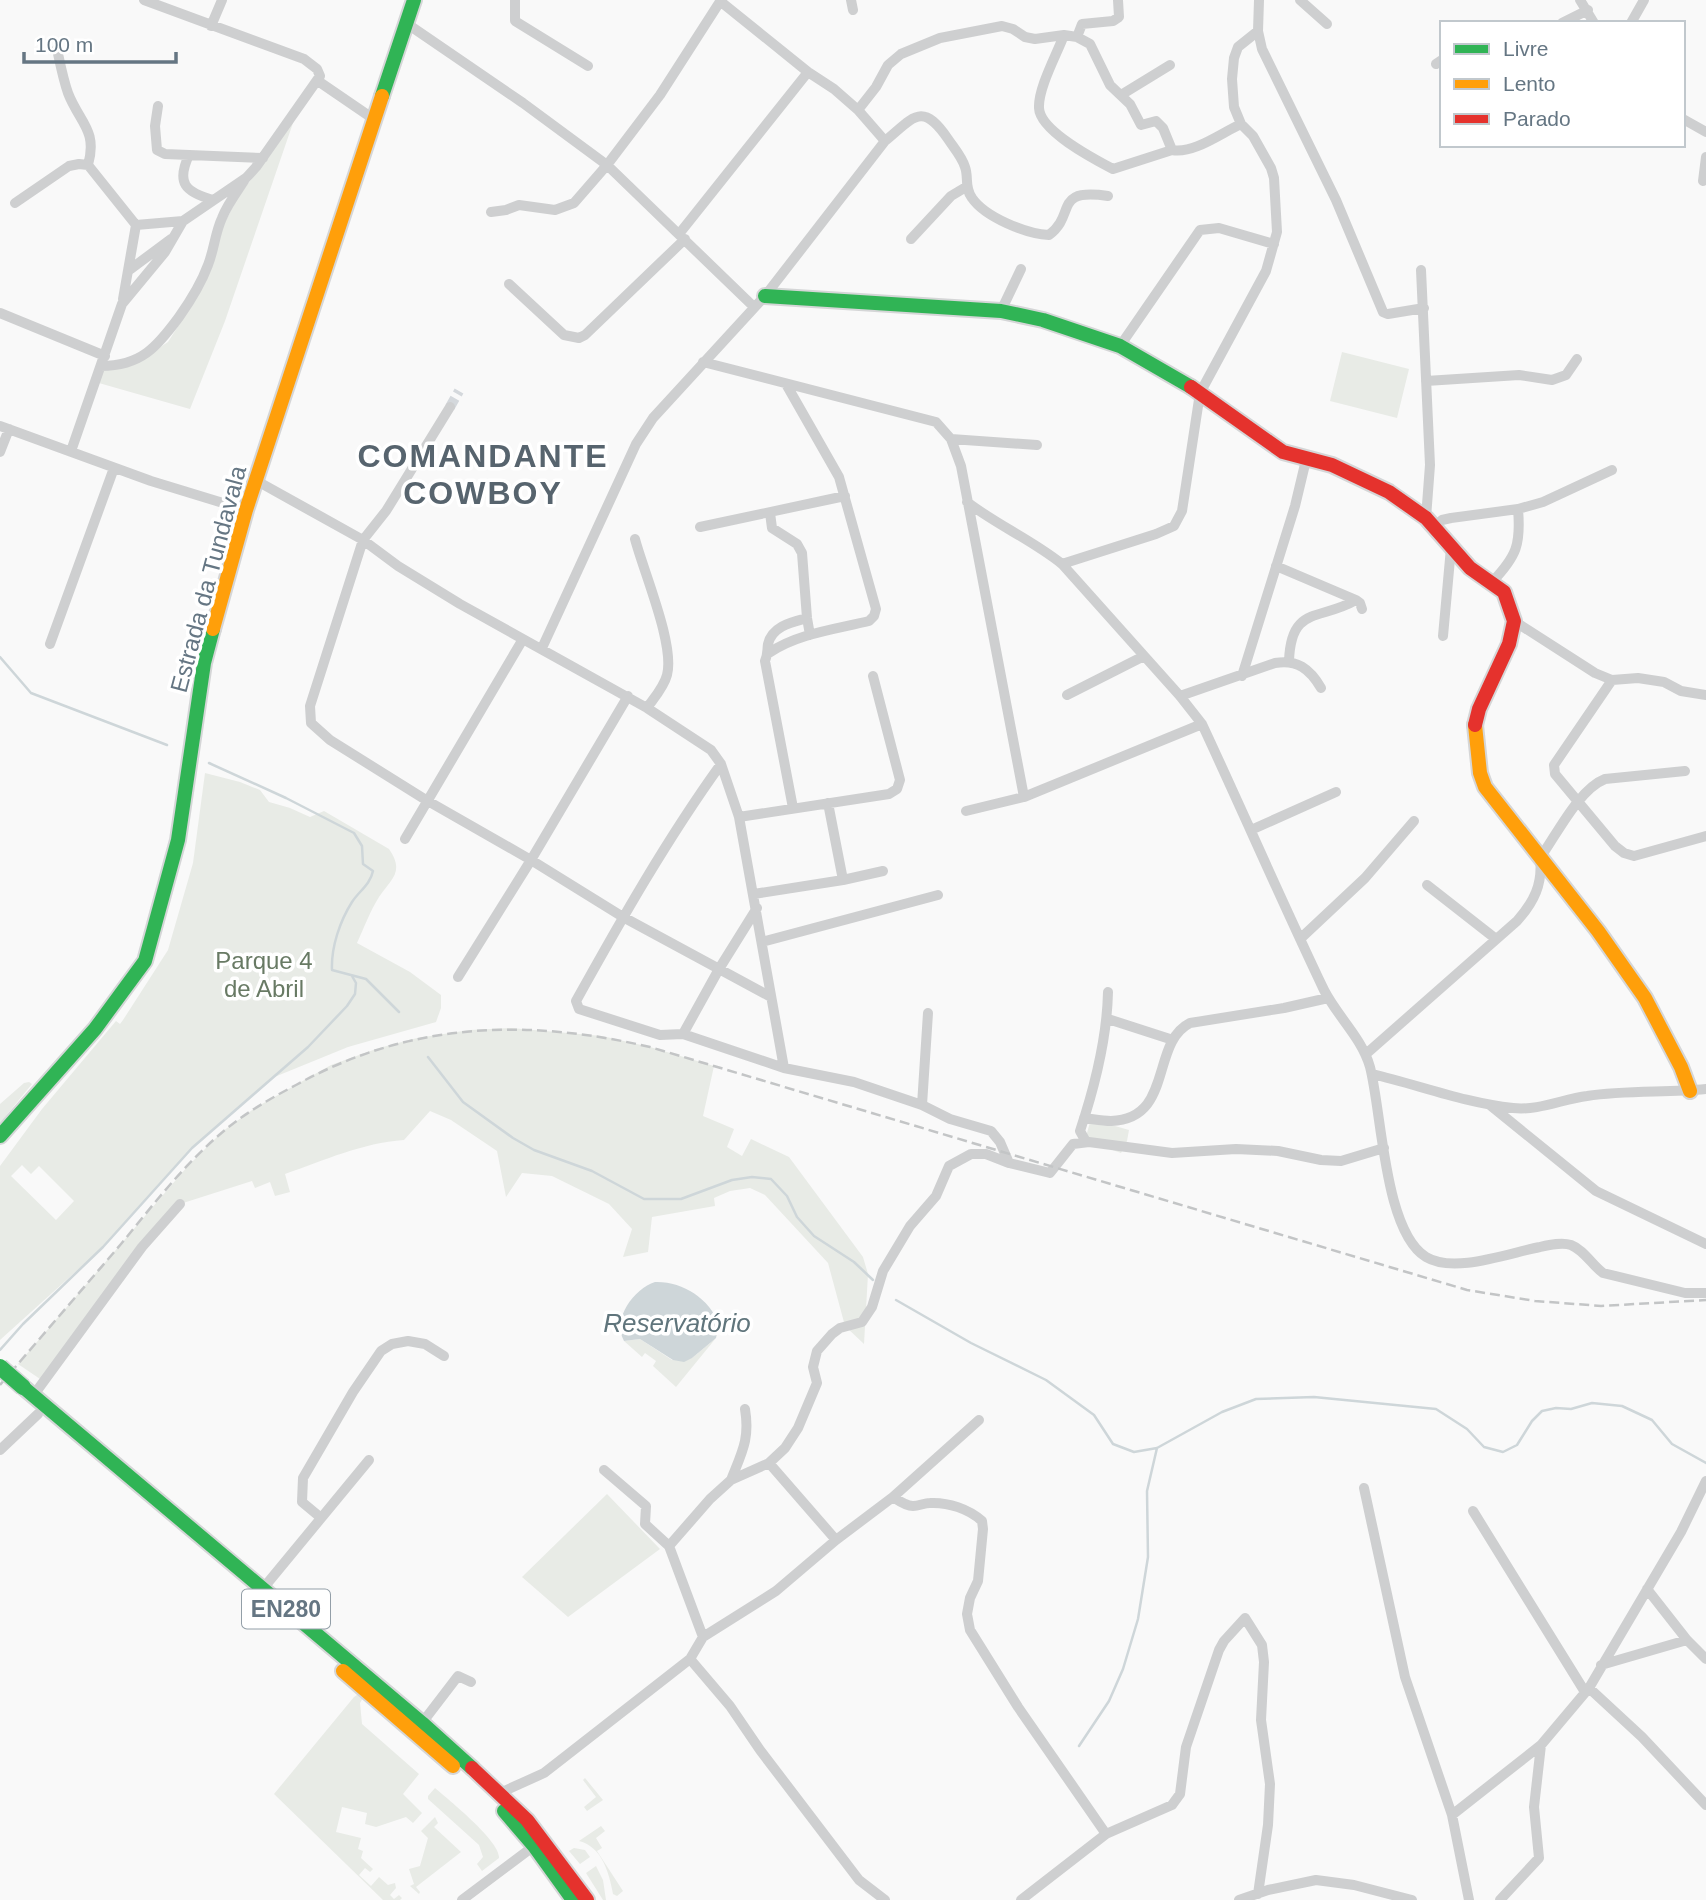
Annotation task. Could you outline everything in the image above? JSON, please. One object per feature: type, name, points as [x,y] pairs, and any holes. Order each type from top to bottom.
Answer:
[{"type":"main road","name":"Estrada da Tundavala","points":[[0,1136],[95,1029],[145,961],[178,840],[204,663],[246,510],[414,0]]},
{"type":"main road","points":[[759,301],[1001,311],[1043,320],[1120,346],[1200,393],[1283,452],[1332,465],[1360,477],[1389,492],[1429,523],[1470,568],[1504,592],[1514,621],[1509,644],[1479,709],[1475,724],[1480,773],[1485,787],[1598,931],[1657,1016],[1681,1067],[1698,1090]]},
{"type":"main road","name":"EN280","points":[[0,1367],[24,1393],[260,1593],[489,1798],[534,1846],[573,1900]]},
{"type":"main road","name":"EN280","points":[[0,1381],[24,1393],[38,1414],[422,1723],[527,1819],[587,1900]]},
{"type":"street","points":[[101,366],[117,366],[133,360],[161,342],[197,292],[222,217],[246,177],[263,158],[320,76],[317,69],[304,59],[144,0]]},
{"type":"street","points":[[211,26],[222,0]]},
{"type":"street","points":[[515,0],[515,21],[588,66]]},
{"type":"street","points":[[491,212],[519,205],[555,210],[574,204],[660,95],[720,0],[808,72],[834,89],[858,110],[885,141]]},
{"type":"street","points":[[1077,37],[1082,23],[1113,21],[1119,17],[1118,0]]},
{"type":"street","points":[[1259,0],[1258,31],[1262,49],[1336,200],[1382,312],[1388,314],[1424,307]]},
{"type":"street","points":[[1300,0],[1327,24]]},
{"type":"street","points":[[1580,0],[1593,21]]},
{"type":"street","points":[[1632,21],[1644,0]]},
{"type":"street","points":[[1566,21],[1588,10]]},
{"type":"street","points":[[405,23],[523,103],[607,165],[682,237],[759,301]]},
{"type":"street","points":[[858,110],[876,87],[888,65],[901,54],[919,45],[969,31],[1002,26],[1025,37],[1035,39],[1064,35],[1077,37],[1090,44],[1110,85],[1130,104],[1141,125],[1156,121],[1163,128],[1172,150]]},
{"type":"street","points":[[1062,564],[1174,526],[1182,511],[1200,393],[1266,271],[1278,224],[1274,178],[1256,141],[1241,124],[1234,107],[1234,58],[1238,47],[1258,31]]},
{"type":"street","points":[[1064,35],[1041,95],[1040,116],[1051,130],[1113,169],[1172,150],[1192,148],[1241,124]]},
{"type":"street","points":[[57,49],[68,92],[90,133],[92,151],[88,165]]},
{"type":"street","points":[[1121,95],[1170,65]]},
{"type":"street","points":[[509,284],[565,335],[579,338],[585,335],[682,237],[808,72]]},
{"type":"street","points":[[317,81],[375,120]]},
{"type":"street","points":[[158,106],[155,126],[157,150],[165,154],[263,158]]},
{"type":"street","points":[[541,648],[636,444],[653,418],[759,301],[885,141],[917,116],[927,116],[936,122],[961,159],[967,176],[966,187],[973,200],[1003,223],[1040,235],[1049,235],[1057,229],[1066,206],[1073,197],[1084,193],[1108,196]]},
{"type":"street","points":[[1685,120],[1706,132]]},
{"type":"street","points":[[189,155],[183,168],[185,184],[190,192],[213,200]]},
{"type":"street","points":[[1703,181],[1706,157]]},
{"type":"street","points":[[15,203],[69,166],[88,165],[136,225],[122,304],[71,451]]},
{"type":"street","points":[[122,304],[165,252],[183,221],[246,177]]},
{"type":"street","points":[[911,239],[951,196],[966,187]]},
{"type":"street","points":[[136,225],[183,221]]},
{"type":"street","points":[[1120,346],[1200,230],[1219,228],[1274,244]]},
{"type":"street","points":[[128,271],[174,236]]},
{"type":"street","points":[[1001,311],[1021,269]]},
{"type":"street","points":[[1421,270],[1430,465],[1429,523],[1518,509],[1543,502],[1612,470]]},
{"type":"street","points":[[0,313],[105,356]]},
{"type":"street","points":[[1426,381],[1520,375],[1552,380],[1566,375],[1577,359]]},
{"type":"street","points":[[703,362],[936,422],[951,439],[961,466],[1024,797]]},
{"type":"street","points":[[786,384],[833,463],[845,496],[876,609],[869,621],[810,635],[778,647],[769,653],[765,661],[793,808]]},
{"type":"street","points":[[450,407],[386,511],[363,540],[310,706],[311,723],[330,740],[426,800],[623,917],[771,997]]},
{"type":"street","points":[[0,452],[5,428],[114,468],[246,510]]},
{"type":"street","points":[[951,439],[1037,445]]},
{"type":"street","points":[[1242,676],[1296,506],[1306,460]]},
{"type":"street","points":[[50,644],[114,468]]},
{"type":"street","points":[[257,481],[363,540],[398,566],[523,639],[628,696],[711,750],[721,764],[739,817],[785,1068]]},
{"type":"street","points":[[701,527],[845,496]]},
{"type":"street","points":[[967,502],[1042,548],[1062,564],[1202,724],[1328,998],[1366,1054],[1372,1074],[1389,1181],[1401,1220],[1413,1244],[1424,1256],[1441,1264],[1459,1265],[1552,1244],[1569,1244],[1582,1252],[1603,1273],[1685,1293],[1706,1293]]},
{"type":"street","points":[[1492,582],[1507,566],[1519,542],[1518,509]]},
{"type":"street","points":[[770,513],[772,528],[797,544],[802,553],[810,635]]},
{"type":"street","points":[[635,540],[666,637],[670,658],[666,678],[647,708]]},
{"type":"street","points":[[1443,636],[1451,548]]},
{"type":"street","points":[[1276,566],[1359,605],[1316,614],[1301,622],[1292,634],[1289,660]]},
{"type":"street","points":[[769,653],[768,643],[777,629],[807,618]]},
{"type":"street","points":[[1514,621],[1595,673],[1612,680],[1638,678],[1664,682],[1681,691],[1706,695]]},
{"type":"street","points":[[405,839],[523,639]]},
{"type":"street","points":[[1067,695],[1144,656]]},
{"type":"street","points":[[1180,696],[1289,660],[1300,664],[1321,688]]},
{"type":"street","points":[[739,817],[890,794],[897,789],[900,780],[873,676]]},
{"type":"street","points":[[1612,680],[1554,765],[1555,774],[1615,846],[1624,853],[1634,856],[1706,836]]},
{"type":"street","points":[[458,977],[628,696]]},
{"type":"street","points":[[966,811],[1024,797],[1202,724]]},
{"type":"street","points":[[721,764],[688,810],[623,917],[576,1001],[579,1009],[660,1035],[683,1034],[785,1068],[854,1082],[922,1105],[950,1119],[990,1131],[1000,1142],[1009,1163]]},
{"type":"street","points":[[1366,1054],[1517,921],[1531,905],[1542,873],[1540,858],[1594,783],[1605,779],[1685,771]]},
{"type":"street","points":[[1251,830],[1336,792]]},
{"type":"street","points":[[828,803],[842,880]]},
{"type":"street","points":[[1300,939],[1364,878],[1414,821]]},
{"type":"street","points":[[754,894],[883,871]]},
{"type":"street","points":[[1427,885],[1496,939]]},
{"type":"street","points":[[762,942],[938,895]]},
{"type":"street","points":[[683,1034],[757,908]]},
{"type":"street","points":[[1089,1142],[1080,1131],[1095,1084],[1108,1019],[1108,992]]},
{"type":"street","points":[[1084,1118],[1112,1121],[1133,1116],[1149,1103],[1156,1091],[1173,1040],[1181,1027],[1190,1023],[1284,1009],[1328,998]]},
{"type":"street","points":[[922,1105],[928,1013]]},
{"type":"street","points":[[1108,1019],[1173,1040]]},
{"type":"street","points":[[1372,1074],[1490,1105],[1516,1109],[1597,1095],[1698,1090]]},
{"type":"street","points":[[1490,1105],[1597,1191],[1706,1244]]},
{"type":"street","points":[[669,1546],[731,1479],[769,1464],[792,1438],[817,1383],[813,1367],[817,1351],[840,1328],[862,1321],[872,1307],[883,1271],[910,1226],[936,1196],[949,1166],[971,1154],[986,1154],[1050,1173],[1073,1144],[1089,1142],[1172,1153],[1236,1149],[1278,1151],[1341,1161],[1384,1148]]},
{"type":"street","points":[[24,1393],[180,1204]]},
{"type":"street","points":[[320,1517],[302,1502],[303,1478],[353,1392],[381,1351],[392,1344],[408,1341],[425,1343],[444,1356]]},
{"type":"street","points":[[731,1479],[743,1452],[748,1430],[745,1409]]},
{"type":"street","points":[[0,1450],[38,1414]]},
{"type":"street","points":[[500,1793],[544,1773],[690,1659],[703,1637],[776,1591],[836,1540],[893,1497],[979,1420]]},
{"type":"street","points":[[260,1593],[369,1460]]},
{"type":"street","points":[[769,1464],[836,1540]]},
{"type":"street","points":[[604,1470],[646,1506],[645,1524],[669,1546],[703,1637]]},
{"type":"street","points":[[1452,1815],[1541,1745],[1587,1690],[1681,1532],[1706,1481]]},
{"type":"street","points":[[1364,1488],[1405,1677],[1452,1815],[1469,1900]]},
{"type":"street","points":[[893,1497],[914,1506],[944,1503],[961,1508],[982,1521],[984,1529],[978,1581],[970,1598],[967,1614],[970,1630],[1018,1707],[1106,1834]]},
{"type":"street","points":[[1474,1511],[1587,1690],[1642,1737],[1706,1805]]},
{"type":"street","points":[[1647,1589],[1687,1640],[1706,1659]]},
{"type":"street","points":[[1021,1900],[1106,1834],[1172,1805],[1180,1794],[1185,1747],[1219,1650],[1245,1618],[1262,1645],[1264,1662],[1261,1720],[1270,1784],[1258,1894]]},
{"type":"street","points":[[1601,1665],[1687,1640]]},
{"type":"street","points":[[690,1659],[730,1706],[760,1750],[859,1880],[885,1900]]},
{"type":"street","points":[[422,1723],[458,1676],[471,1682]]},
{"type":"street","points":[[1500,1900],[1539,1858],[1534,1807],[1541,1745]]},
{"type":"street","points":[[462,1900],[534,1846]]},
{"type":"street","points":[[1239,1900],[1316,1881],[1334,1881],[1412,1900]]},
{"type":"green space","points":[[294,120],[225,321],[190,409],[99,383],[102,371],[133,365],[168,342],[198,295],[222,228],[237,199]]},
{"type":"green space","points":[[1342,352],[1409,369],[1397,418],[1330,401]]},
{"type":"green space","name":"Parque 4 de Abril","points":[[205,773],[260,790],[269,802],[310,817],[324,811],[389,849],[394,857],[396,870],[376,902],[357,943],[410,972],[441,995],[441,1008],[436,1022],[348,1047],[272,1078],[192,1148],[103,1247],[0,1340],[0,1166],[42,1109],[116,1021],[120,1024],[168,950],[193,863]],"holes":[[[22,1165],[31,1174],[39,1166],[74,1201],[56,1220],[11,1176]]]},
{"type":"green space","points":[[511,1028],[602,1036],[714,1066],[703,1116],[734,1129],[727,1147],[742,1156],[751,1139],[789,1157],[863,1257],[868,1274],[864,1344],[845,1326],[828,1263],[765,1195],[750,1188],[730,1191],[714,1198],[715,1206],[652,1217],[648,1252],[623,1257],[632,1229],[609,1204],[552,1176],[522,1173],[506,1197],[497,1151],[451,1120],[430,1111],[404,1140],[358,1148],[285,1174],[290,1192],[275,1196],[270,1182],[255,1188],[252,1181],[180,1204],[43,1381],[18,1364],[187,1167],[223,1131],[255,1108],[331,1065],[379,1048],[417,1038],[470,1030]]},
{"type":"green space","points":[[24,1083],[32,1084],[0,1123],[0,1104]]},
{"type":"green space","points":[[1091,1119],[1129,1130],[1121,1153],[1085,1140]]},
{"type":"green space","points":[[716,1338],[676,1387],[653,1366],[656,1361],[645,1353],[642,1357],[624,1341],[640,1339],[672,1360],[692,1358]]},
{"type":"green space","points":[[607,1494],[660,1549],[568,1617],[522,1577]]},
{"type":"green space","points":[[360,1693],[364,1696],[360,1703],[362,1724],[419,1774],[403,1794],[422,1813],[413,1823],[406,1817],[376,1827],[365,1824],[367,1813],[342,1807],[336,1832],[361,1838],[358,1849],[363,1851],[361,1858],[373,1869],[370,1872],[365,1868],[359,1875],[371,1886],[379,1877],[388,1885],[395,1883],[396,1888],[390,1895],[394,1899],[399,1895],[402,1898],[400,1900],[383,1900],[274,1794]]},
{"type":"green space","points":[[585,1778],[603,1800],[587,1811],[584,1807],[596,1797],[583,1780]]},
{"type":"green space","points":[[435,1788],[492,1842],[499,1858],[482,1871],[477,1864],[483,1857],[479,1845],[428,1799]]},
{"type":"green space","points":[[435,1817],[438,1823],[434,1827],[461,1852],[416,1887],[419,1894],[410,1886],[414,1884],[409,1869],[420,1866],[428,1838],[421,1831]]},
{"type":"green space","points":[[601,1826],[605,1831],[596,1838],[602,1848],[597,1851],[623,1891],[617,1896],[613,1894],[607,1869],[599,1855],[587,1844],[579,1841]]},
{"type":"green space","points":[[574,1848],[585,1850],[590,1857],[580,1864],[569,1851]]},
{"type":"green space","points":[[596,1866],[603,1880],[606,1900],[603,1900],[586,1873]]},
{"type":"water","name":"Reservatório","points":[[655,1282],[675,1284],[693,1293],[709,1306],[719,1324],[716,1338],[684,1362],[673,1360],[640,1339],[624,1341],[621,1323],[627,1306],[640,1291]]},
{"type":"waterway","points":[[0,657],[31,693],[167,745]]},
{"type":"waterway","points":[[209,763],[354,833],[362,846],[363,864],[373,871],[340,926],[333,952],[332,970],[366,979],[399,1012]]},
{"type":"waterway","points":[[0,1350],[23,1324],[103,1247],[192,1148],[308,1047],[347,1006],[355,994],[356,983],[352,976]]},
{"type":"waterway","points":[[428,1057],[463,1102],[513,1138],[534,1150],[592,1171],[644,1199],[681,1199],[732,1180],[752,1177],[771,1179],[787,1196],[797,1217],[814,1236],[854,1262],[873,1280]]},
{"type":"waterway","points":[[896,1300],[971,1343],[1046,1380],[1094,1415],[1113,1444],[1134,1452],[1157,1448],[1222,1412],[1256,1399],[1314,1397],[1436,1409],[1467,1429],[1484,1447],[1503,1452],[1517,1445],[1532,1421],[1542,1411],[1571,1409],[1592,1403],[1622,1406],[1652,1420],[1672,1444],[1706,1463]]},
{"type":"waterway","points":[[1079,1746],[1109,1701],[1123,1669],[1138,1619],[1148,1557],[1147,1491],[1157,1448]]},
{"type":"tunnel","points":[[450,407],[459,391]]},
{"type":"railway","points":[[0,1385],[170,1185],[196,1156],[233,1123],[277,1095],[339,1064],[382,1048],[469,1032],[558,1032],[650,1047],[1467,1290],[1535,1301],[1601,1306],[1706,1300]]},
{"type":"traffic: fast","points":[[382,96],[414,0]]},
{"type":"traffic: fast","points":[[765,296],[1001,311],[1043,320],[1120,346],[1191,387]]},
{"type":"traffic: fast","points":[[0,1136],[95,1029],[145,961],[178,840],[204,663],[213,629]]},
{"type":"traffic: fast","points":[[0,1367],[23,1387]]},
{"type":"traffic: fast","points":[[23,1387],[472,1768]]},
{"type":"traffic: fast","points":[[504,1811],[534,1846],[573,1900]]},
{"type":"traffic: slow","points":[[213,629],[246,510],[382,96]]},
{"type":"traffic: slow","points":[[1475,725],[1480,773],[1485,787],[1598,931],[1645,998],[1681,1067],[1690,1091]]},
{"type":"traffic: slow","points":[[343,1671],[453,1766]]},
{"type":"traffic: jam","points":[[1191,387],[1283,452],[1332,465],[1389,492],[1426,518],[1470,568],[1504,592],[1514,621],[1509,644],[1479,709],[1475,725]]},
{"type":"traffic: jam","points":[[472,1768],[527,1820],[587,1900]]},
{"type":"district","name":"COMANDANTE COWBOY","points":[[483,474]]}]
